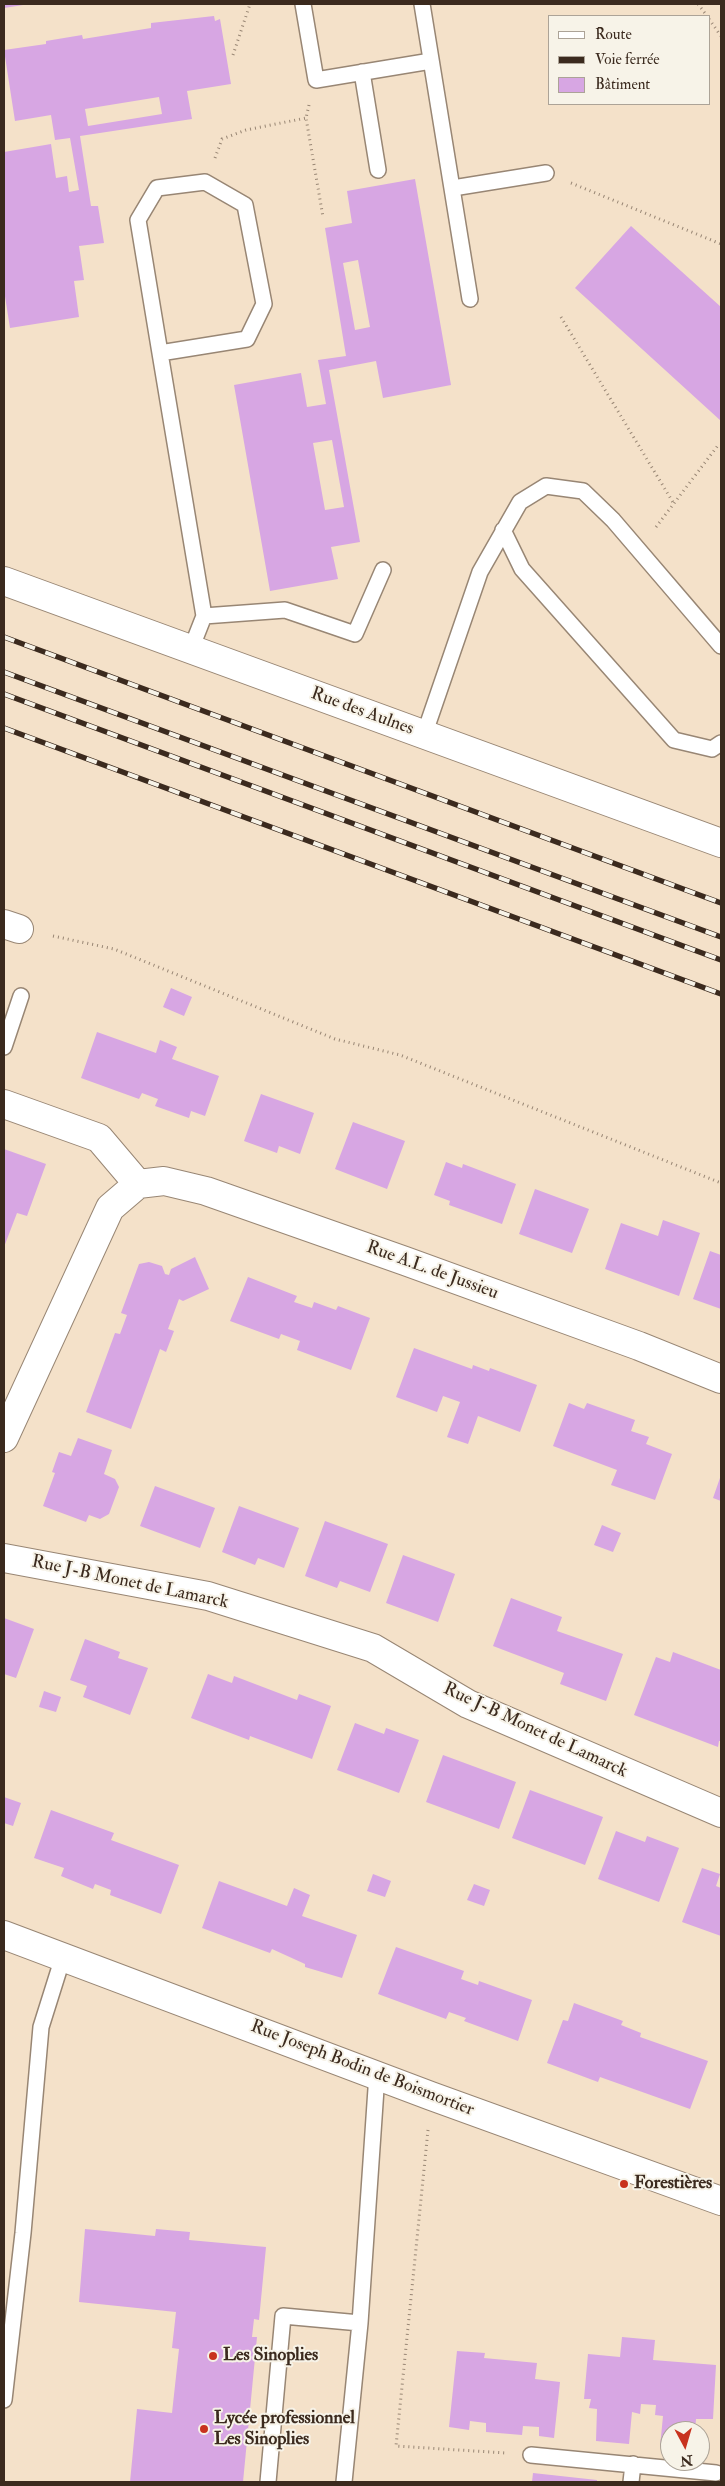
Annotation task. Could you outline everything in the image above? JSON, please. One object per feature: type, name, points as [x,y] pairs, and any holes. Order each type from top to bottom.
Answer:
[{"type":"street","name":"Rue des Aulnes","points":[[4,581],[721,843]]},
{"type":"street","points":[[4,1104],[100,1138],[138,1184],[110,1208],[4,1438]]},
{"type":"street","name":"Rue A.L. de Jussieu","points":[[138,1184],[164,1181],[206,1192],[630,1342],[721,1379]]},
{"type":"street","name":"Rue J-B Monet de Lamarck","points":[[4,1558],[208,1596],[373,1648],[468,1704],[721,1813]]},
{"type":"street","name":"Rue Joseph Bodin de Boismortier","points":[[4,1935],[432,2096],[721,2201]]},
{"type":"lane","points":[[303,4],[316,80],[431,61]]},
{"type":"lane","points":[[422,4],[470,299]]},
{"type":"lane","points":[[362,72],[378,170]]},
{"type":"lane","points":[[453,188],[546,173]]},
{"type":"lane","points":[[160,352],[247,339],[264,304],[245,205],[206,182],[157,188],[138,220],[160,352],[204,616],[191,650]]},
{"type":"lane","points":[[424,735],[480,572],[520,502],[546,486],[583,491],[639,549],[721,646]]},
{"type":"lane","points":[[503,530],[522,569],[674,740],[712,749],[721,744]]},
{"type":"lane","points":[[204,616],[285,610],[355,634],[383,570]]},
{"type":"lane","points":[[4,1046],[21,996]]},
{"type":"lane","points":[[4,2400],[19,2271],[41,2027],[63,1957]]},
{"type":"lane","points":[[344,2482],[360,2322],[377,2074]]},
{"type":"lane","points":[[268,2482],[283,2316],[360,2322]]},
{"type":"lane","points":[[531,2455],[716,2473]]},
{"type":"lane","points":[[631,2482],[633,2464]]},
{"type":"path","points":[[233,55],[250,4]]},
{"type":"path","points":[[698,4],[706,15]]},
{"type":"path","points":[[710,20],[721,36]]},
{"type":"path","points":[[316,80],[306,118],[323,217]]},
{"type":"path","points":[[222,139],[246,130],[306,118]]},
{"type":"path","points":[[546,173],[721,244]]},
{"type":"path","points":[[561,317],[674,504]]},
{"type":"path","points":[[639,549],[719,444]]},
{"type":"path","points":[[12,926],[114,949],[334,1040],[400,1055],[721,1183]]},
{"type":"path","points":[[432,2096],[396,2446],[531,2455]]},
{"type":"building","points":[[4,4],[23,4],[23,5],[4,8]]},
{"type":"building","points":[[214,16],[215,21],[220,19],[231,84],[187,91],[192,119],[80,136],[91,206],[98,206],[104,243],[79,246],[84,280],[74,281],[79,317],[10,328],[4,290],[4,152],[51,144],[56,178],[67,176],[69,192],[79,190],[70,138],[55,140],[51,115],[15,121],[4,50],[46,44],[46,41],[82,35],[83,39],[151,28],[151,23]],"holes":[[[159,97],[162,114],[88,126],[85,109]]]},
{"type":"building","points":[[415,179],[451,385],[383,398],[376,361],[329,370],[360,542],[331,547],[338,579],[270,591],[234,385],[301,373],[307,407],[326,404],[318,360],[346,356],[325,228],[352,223],[347,191]],"holes":[[[358,260],[370,327],[355,330],[343,263]],[[332,440],[344,507],[325,510],[313,443]]]},
{"type":"building","points":[[631,226],[721,307],[721,421],[575,288]]},
{"type":"building","points":[[171,988],[192,997],[184,1016],[163,1007]]},
{"type":"building","points":[[97,1032],[156,1053],[160,1040],[177,1047],[172,1059],[219,1076],[205,1116],[191,1111],[189,1118],[155,1106],[158,1099],[142,1093],[139,1099],[81,1078]]},
{"type":"building","points":[[261,1094],[314,1113],[300,1154],[279,1146],[277,1153],[244,1141]]},
{"type":"building","points":[[353,1122],[405,1141],[387,1189],[335,1169]]},
{"type":"building","points":[[4,1149],[46,1164],[27,1216],[17,1213],[4,1247]]},
{"type":"building","points":[[446,1162],[462,1168],[463,1164],[516,1184],[502,1224],[449,1205],[450,1201],[434,1195]]},
{"type":"building","points":[[535,1189],[589,1209],[572,1253],[519,1234]]},
{"type":"building","points":[[663,1220],[700,1233],[679,1296],[605,1269],[621,1223],[658,1236]]},
{"type":"building","points":[[710,1251],[721,1255],[721,1309],[693,1299]]},
{"type":"building","points":[[195,1257],[209,1289],[183,1301],[179,1299],[168,1329],[174,1331],[166,1352],[160,1349],[131,1429],[86,1412],[115,1333],[120,1334],[127,1315],[121,1313],[139,1264],[149,1262],[162,1266],[165,1274],[169,1275],[171,1269]]},
{"type":"building","points":[[248,1277],[297,1296],[294,1302],[312,1308],[314,1302],[336,1310],[338,1306],[370,1318],[351,1370],[297,1350],[300,1341],[281,1334],[279,1339],[230,1321]]},
{"type":"building","points":[[414,1348],[472,1369],[473,1365],[489,1371],[490,1368],[537,1385],[520,1432],[478,1416],[468,1444],[447,1437],[460,1402],[443,1396],[437,1412],[396,1397]]},
{"type":"building","points":[[569,1403],[584,1409],[587,1403],[635,1420],[631,1431],[649,1437],[646,1444],[672,1454],[655,1500],[611,1485],[617,1470],[553,1446]]},
{"type":"building","points":[[78,1438],[112,1450],[104,1474],[115,1479],[119,1487],[109,1514],[100,1519],[89,1515],[86,1522],[43,1506],[55,1473],[52,1472],[59,1452],[71,1456]]},
{"type":"building","points":[[721,1475],[721,1501],[713,1498]]},
{"type":"building","points":[[155,1486],[215,1508],[200,1548],[140,1526]]},
{"type":"building","points":[[239,1506],[299,1528],[284,1568],[258,1558],[255,1565],[222,1552]]},
{"type":"building","points":[[325,1521],[388,1544],[370,1592],[340,1581],[337,1588],[305,1576]]},
{"type":"building","points":[[602,1525],[621,1533],[613,1552],[594,1545]]},
{"type":"building","points":[[403,1555],[455,1574],[438,1622],[386,1603]]},
{"type":"building","points":[[511,1598],[562,1617],[557,1631],[623,1654],[606,1701],[560,1684],[564,1673],[493,1646]]},
{"type":"building","points":[[4,1618],[34,1629],[16,1678],[4,1674]]},
{"type":"building","points":[[85,1639],[120,1652],[118,1658],[148,1668],[130,1715],[83,1697],[87,1686],[70,1680]]},
{"type":"building","points":[[673,1652],[721,1670],[721,1741],[719,1741],[718,1747],[634,1715],[656,1657],[670,1662]]},
{"type":"building","points":[[208,1674],[232,1683],[234,1676],[297,1700],[299,1694],[331,1706],[312,1759],[250,1736],[249,1740],[191,1718]]},
{"type":"building","points":[[44,1691],[61,1697],[56,1712],[39,1707]]},
{"type":"building","points":[[355,1723],[384,1734],[386,1728],[419,1740],[399,1793],[337,1770]]},
{"type":"building","points":[[443,1755],[516,1782],[499,1829],[426,1802]]},
{"type":"building","points":[[530,1790],[603,1817],[585,1865],[512,1838]]},
{"type":"building","points":[[4,1797],[21,1803],[13,1826],[4,1823]]},
{"type":"building","points":[[51,1810],[114,1833],[111,1840],[179,1865],[161,1914],[110,1895],[111,1890],[95,1884],[93,1889],[61,1876],[64,1868],[34,1858]]},
{"type":"building","points":[[616,1831],[645,1842],[647,1836],[679,1848],[659,1902],[598,1879]]},
{"type":"building","points":[[702,1868],[720,1874],[716,1886],[721,1888],[721,1936],[682,1922]]},
{"type":"building","points":[[373,1874],[391,1881],[385,1897],[367,1891]]},
{"type":"building","points":[[219,1881],[287,1906],[294,1888],[310,1895],[302,1916],[357,1935],[342,1978],[305,1967],[305,1964],[272,1949],[270,1953],[202,1928]]},
{"type":"building","points":[[474,1884],[490,1890],[484,1906],[467,1900]]},
{"type":"building","points":[[396,1947],[464,1971],[461,1979],[478,1985],[479,1981],[532,2000],[518,2041],[464,2021],[466,2018],[449,2012],[446,2019],[378,1994]]},
{"type":"building","points":[[574,2003],[623,2021],[621,2025],[641,2033],[640,2037],[708,2061],[690,2109],[600,2077],[598,2082],[547,2063],[563,2020],[568,2021]]},
{"type":"building","name":"Les Sinoplies","points":[[85,2229],[155,2236],[156,2229],[190,2232],[189,2240],[266,2247],[259,2320],[254,2319],[252,2337],[257,2337],[243,2482],[130,2482],[137,2409],[172,2413],[179,2349],[172,2348],[176,2312],[79,2302]]},
{"type":"building","points":[[622,2337],[655,2340],[653,2360],[716,2365],[713,2419],[663,2421],[663,2416],[655,2415],[656,2405],[641,2404],[640,2414],[632,2412],[629,2444],[596,2441],[597,2409],[589,2408],[591,2399],[584,2399],[588,2354],[620,2357]]},
{"type":"building","points":[[457,2351],[485,2353],[484,2358],[537,2363],[535,2379],[560,2382],[554,2438],[539,2436],[539,2427],[523,2426],[522,2435],[486,2432],[486,2423],[470,2421],[469,2430],[449,2427]]},
{"type":"building","points":[[533,2473],[597,2480],[597,2482],[532,2482]]},
{"type":"railway","points":[[4,637],[721,903]]},
{"type":"railway","points":[[4,672],[721,937]]},
{"type":"railway","points":[[4,694],[721,960]]},
{"type":"railway","points":[[4,728],[721,994]]},
{"type":"place","name":"Forestières","points":[[624,2184]]},
{"type":"place","name":"Les Sinoplies","points":[[213,2356]]},
{"type":"place","name":"Lycée professionnel Les Sinoplies","points":[[204,2429]]}]
